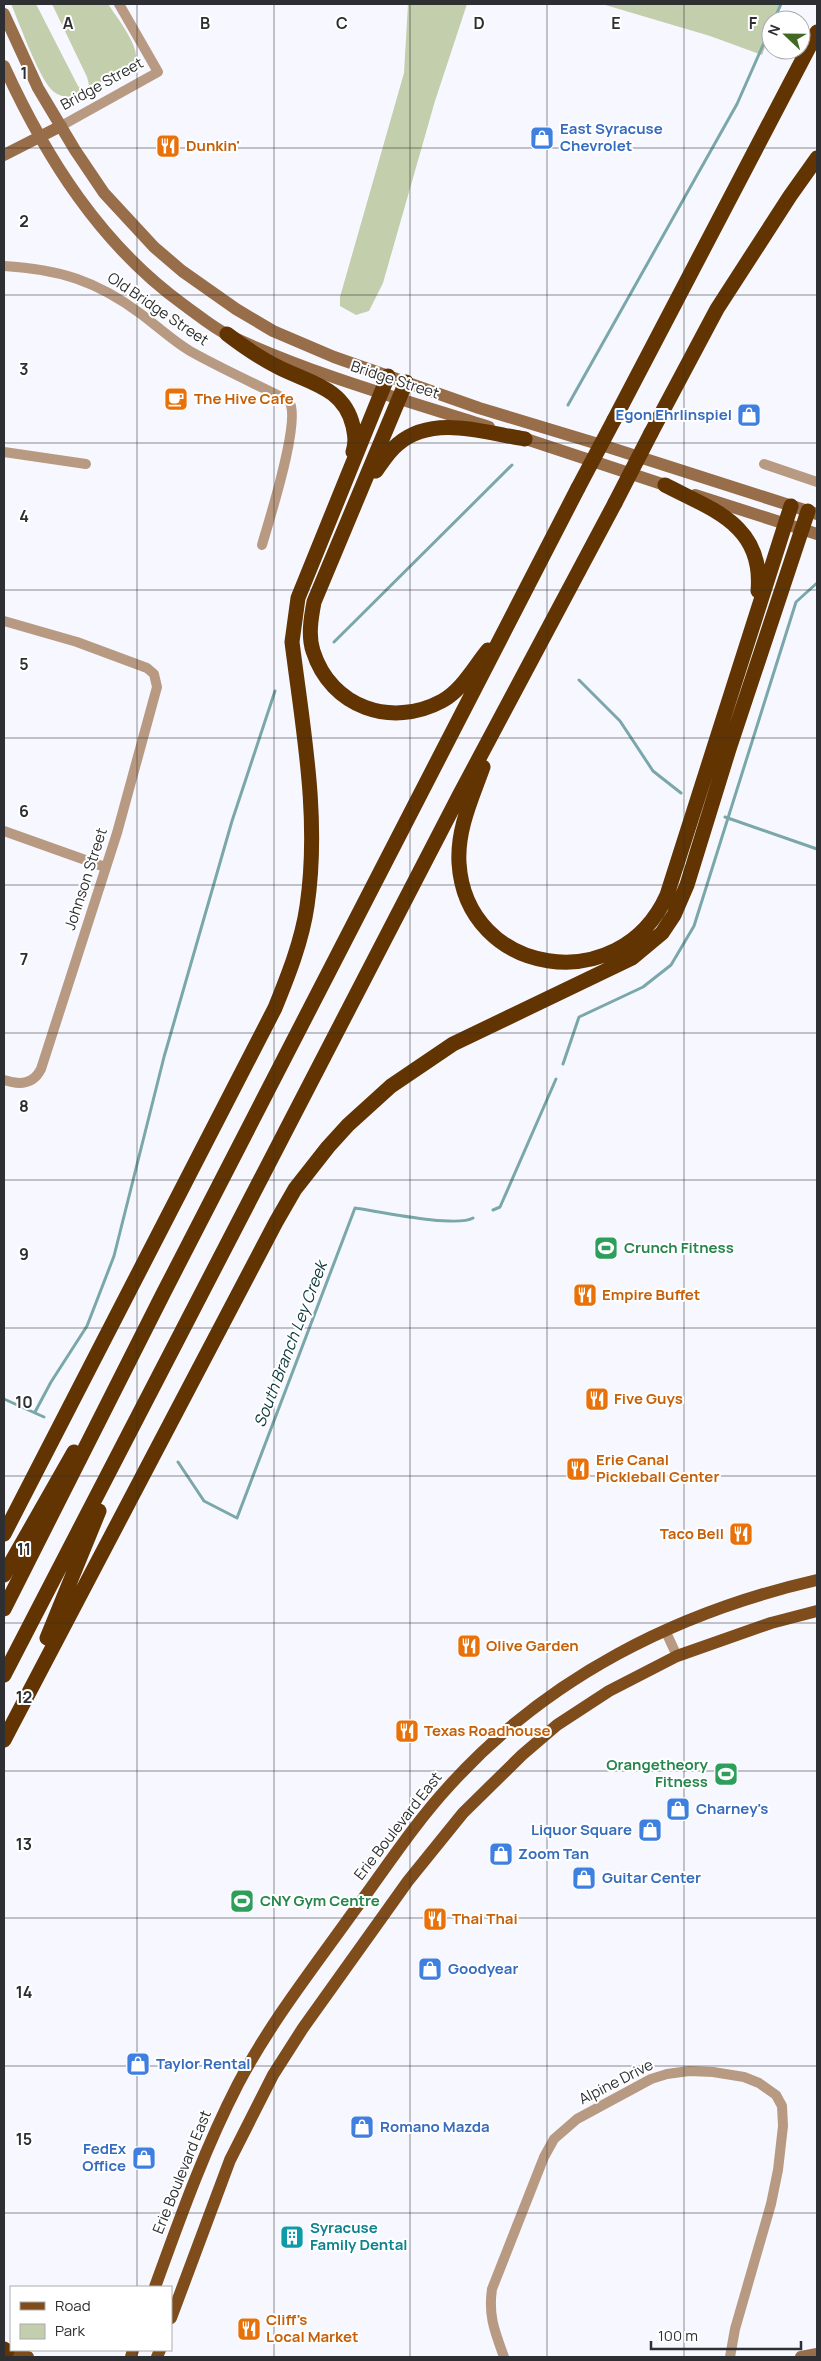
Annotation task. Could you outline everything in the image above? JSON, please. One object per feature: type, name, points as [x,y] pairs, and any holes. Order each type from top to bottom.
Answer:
[{"type":"highway","points":[[4,1609],[164,1292],[578,488],[817,32]]},
{"type":"highway","points":[[4,1675],[460,794],[717,309],[790,196],[817,158]]},
{"type":"highway","points":[[227,334],[256,356],[320,385],[342,401],[351,418],[356,440],[347,478]]},
{"type":"highway","points":[[4,1534],[275,1008],[287,979],[307,908],[312,851],[311,789],[292,642],[294,619],[298,598],[388,376]]},
{"type":"highway","points":[[406,382],[363,491],[314,602],[310,630],[313,651],[321,669],[332,684],[348,700],[372,711],[384,713],[417,711],[443,700],[460,687],[510,621]]},
{"type":"highway","points":[[363,491],[391,450],[400,442],[421,432],[454,427],[525,439]]},
{"type":"highway","points":[[665,485],[730,520],[750,544],[760,572],[755,619]]},
{"type":"highway","points":[[498,725],[460,834],[459,862],[462,880],[470,905],[490,930],[507,945],[528,956],[564,963],[584,962],[611,954],[629,944],[651,923],[664,902],[791,506]]},
{"type":"highway","points":[[4,1739],[276,1222],[295,1189],[328,1147],[370,1104],[425,1062],[469,1037],[632,958],[649,946],[674,915],[686,885],[802,529],[813,513]]},
{"type":"highway","points":[[4,1575],[164,1292]]},
{"type":"highway","points":[[4,1739],[38,1661],[124,1443]]},
{"type":"main road","points":[[4,14],[38,88],[61,126]]},
{"type":"main road","points":[[4,66],[40,138]]},
{"type":"main road","name":"Bridge Street","points":[[4,155],[61,126],[104,193],[154,247],[182,271],[236,309],[273,331],[334,357],[479,408],[813,513]]},
{"type":"main road","name":"Bridge Street","points":[[40,138],[63,176],[107,236],[147,276],[176,299],[227,334],[382,393],[817,534]]},
{"type":"main road","name":"Erie Boulevard East","points":[[155,2286],[190,2187],[238,2082],[292,1997],[419,1823],[449,1786],[486,1749],[548,1697],[603,1660],[665,1630],[728,1604],[764,1592],[817,1580]]},
{"type":"main road","points":[[172,2315],[230,2160],[255,2108],[303,2028],[408,1881],[463,1813],[522,1755],[557,1725],[609,1691],[677,1656],[753,1628],[817,1611]]},
{"type":"main road","points":[[5,2350],[28,2357]]},
{"type":"main road","points":[[801,2357],[817,2354]]},
{"type":"street","name":"Bridge Street","points":[[61,126],[158,72],[119,4]]},
{"type":"street","name":"Old Bridge Street","points":[[4,266],[29,267],[68,274],[94,284],[115,295],[188,350],[289,401],[293,406],[293,417],[281,480],[262,545]]},
{"type":"street","points":[[4,452],[86,464]]},
{"type":"street","points":[[764,464],[817,482]]},
{"type":"street","name":"Johnson Street","points":[[4,621],[76,642],[147,668],[156,677],[157,687],[142,745],[105,867],[41,1069],[37,1077],[28,1082],[17,1084],[4,1080]]},
{"type":"street","points":[[4,831],[105,867]]},
{"type":"street","points":[[665,1630],[677,1656]]},
{"type":"street","name":"Alpine Drive","points":[[504,2357],[492,2322],[489,2306],[492,2289],[544,2157],[554,2139],[584,2114],[651,2079],[667,2074],[689,2071],[744,2077],[759,2083],[776,2095],[782,2106],[783,2136],[771,2204],[735,2329],[730,2357]]},
{"type":"green space","points":[[11,4],[36,4],[78,86],[83,91],[89,85],[87,77],[52,4],[108,4],[133,44],[136,57],[133,68],[126,74],[99,83],[81,94],[68,97],[61,96],[48,86],[36,65]]},
{"type":"green space","points":[[408,4],[467,4],[435,101],[383,283],[369,311],[356,315],[340,306],[340,297],[404,73]]},
{"type":"green space","points":[[602,4],[781,4],[779,10],[761,10],[761,55],[710,36]]},
{"type":"waterway","points":[[778,10],[781,4]]},
{"type":"waterway","points":[[568,405],[737,104],[761,50]]},
{"type":"waterway","points":[[334,642],[512,465]]},
{"type":"waterway","points":[[563,1064],[579,1017],[643,987],[671,965],[694,926],[796,602],[817,583]]},
{"type":"waterway","points":[[579,680],[620,721],[653,771],[681,793]]},
{"type":"waterway","points":[[35,1412],[51,1382],[87,1326],[114,1256],[164,1057],[232,821],[275,691]]},
{"type":"waterway","points":[[725,817],[817,849]]},
{"type":"waterway","points":[[493,1210],[500,1207],[556,1079]]},
{"type":"waterway","name":"South Branch Ley Creek","points":[[178,1462],[204,1501],[237,1518],[355,1208],[434,1220],[464,1221],[473,1218]]},
{"type":"waterway","name":"South Branch Ley Creek","points":[[4,1399],[44,1417]]},
{"type":"place","name":"East Syracuse Chevrolet","points":[[542,138]]},
{"type":"place","name":"Dunkin'","points":[[168,146]]},
{"type":"place","name":"The Hive Cafe","points":[[176,399]]},
{"type":"place","name":"Egon Ehrlinspiel","points":[[749,415]]},
{"type":"place","name":"Crunch Fitness","points":[[606,1248]]},
{"type":"place","name":"Empire Buffet","points":[[585,1295]]},
{"type":"place","name":"Five Guys","points":[[597,1399]]},
{"type":"place","name":"Erie Canal Pickleball Center","points":[[578,1469]]},
{"type":"place","name":"Taco Bell","points":[[741,1534]]},
{"type":"place","name":"Olive Garden","points":[[469,1646]]},
{"type":"place","name":"Texas Roadhouse","points":[[407,1731]]},
{"type":"place","name":"Orangetheory Fitness","points":[[726,1774]]},
{"type":"place","name":"Charney's","points":[[678,1809]]},
{"type":"place","name":"Liquor Square","points":[[650,1830]]},
{"type":"place","name":"Zoom Tan","points":[[501,1854]]},
{"type":"place","name":"Guitar Center","points":[[584,1878]]},
{"type":"place","name":"CNY Gym Centre","points":[[242,1901]]},
{"type":"place","name":"Thai Thai","points":[[435,1919]]},
{"type":"place","name":"Goodyear","points":[[430,1969]]},
{"type":"place","name":"Taylor Rental","points":[[138,2064]]},
{"type":"place","name":"Romano Mazda","points":[[362,2127]]},
{"type":"place","name":"FedEx Office","points":[[144,2158]]},
{"type":"place","name":"Syracuse Family Dental","points":[[292,2237]]},
{"type":"place","name":"Cliff's Local Market","points":[[249,2329]]}]
